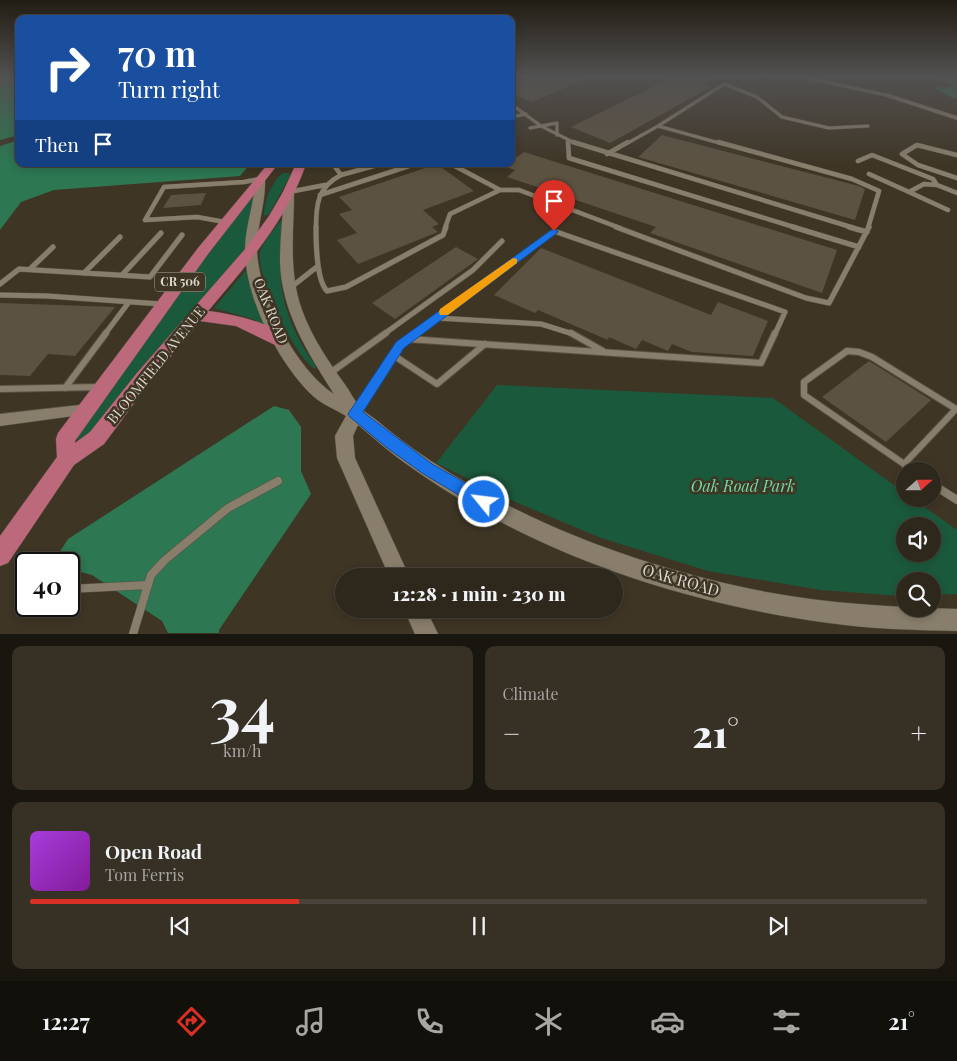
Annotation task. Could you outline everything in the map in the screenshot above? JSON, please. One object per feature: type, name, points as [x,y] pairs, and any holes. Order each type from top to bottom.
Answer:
[{"type":"main road","name":"BLOOMFIELD AVENUE","points":[[67,459],[66,439],[225,222],[270,167]]},
{"type":"main road","name":"BLOOMFIELD AVENUE","points":[[3,546],[67,459],[97,438],[143,378],[251,251],[275,217],[300,167]]},
{"type":"main road","points":[[195,316],[234,319],[261,328],[279,340]]},
{"type":"street","points":[[919,106],[957,118]]},
{"type":"street","name":"OAK ROAD","points":[[260,179],[262,195],[251,251],[261,294],[279,340],[305,375],[325,396],[355,414],[420,463],[469,494],[531,526],[598,555],[653,573],[715,591],[839,615],[957,620]]},
{"type":"street","name":"OAK ROAD","points":[[289,192],[286,260],[289,288],[308,342],[355,414]]},
{"type":"street","points":[[0,420],[88,409]]},
{"type":"street","points":[[355,414],[344,436],[346,458],[395,568]]},
{"type":"street","points":[[419,618],[427,634]]},
{"type":"lane","points":[[607,154],[690,106]]},
{"type":"lane","points":[[768,106],[782,117],[829,128],[868,126]]},
{"type":"lane","points":[[515,107],[541,126],[568,141],[867,232]]},
{"type":"lane","points":[[515,116],[526,114]]},
{"type":"lane","points":[[530,128],[557,123],[557,135]]},
{"type":"lane","points":[[325,185],[320,195],[318,208],[316,251],[325,290],[335,291],[346,287],[444,235],[450,214],[500,190],[518,190],[806,298],[829,303],[867,232],[879,191],[852,179],[658,126]]},
{"type":"lane","points":[[568,141],[569,158],[859,247]]},
{"type":"lane","points":[[957,155],[917,144],[902,154],[903,157],[911,162],[957,178]]},
{"type":"lane","points":[[858,161],[872,155],[933,179],[937,185]]},
{"type":"lane","points":[[334,167],[341,175]]},
{"type":"lane","points":[[289,192],[325,185],[341,175],[369,167]]},
{"type":"lane","points":[[320,195],[407,167]]},
{"type":"lane","points":[[457,167],[500,190]]},
{"type":"lane","points":[[869,174],[948,210]]},
{"type":"lane","points":[[225,222],[197,217],[146,220],[164,187],[244,182],[260,179]]},
{"type":"lane","points":[[909,192],[924,184],[937,185],[957,193]]},
{"type":"lane","points":[[355,414],[400,345],[408,339],[437,318],[554,231],[785,312],[761,363],[408,339]]},
{"type":"lane","points":[[122,275],[161,233]]},
{"type":"lane","points":[[0,284],[19,268],[150,276],[182,236]]},
{"type":"lane","points":[[84,272],[120,237]]},
{"type":"lane","points":[[328,374],[473,270],[502,241]]},
{"type":"lane","points":[[30,269],[53,247]]},
{"type":"lane","points":[[289,288],[318,266]]},
{"type":"lane","points":[[0,276],[8,277]]},
{"type":"lane","points":[[0,295],[47,296],[163,305]]},
{"type":"lane","points":[[65,388],[129,302]]},
{"type":"lane","points":[[437,318],[541,324],[568,331],[606,353]]},
{"type":"lane","points":[[393,355],[436,384],[484,344]]},
{"type":"lane","points":[[846,351],[859,352],[872,357],[956,409],[904,464],[804,395],[804,382],[846,351]]},
{"type":"lane","points":[[0,389],[103,387]]},
{"type":"lane","points":[[133,634],[151,575],[164,560],[228,508],[278,481]]},
{"type":"lane","points":[[941,490],[957,500]]},
{"type":"lane","points":[[80,588],[148,584]]},
{"type":"green space","points":[[0,106],[15,106],[15,136],[0,140]]},
{"type":"green space","points":[[15,141],[15,167],[248,167],[240,176],[54,190],[21,202],[0,230],[0,146]]},
{"type":"green space","points":[[283,173],[289,173],[290,176],[269,214],[264,216],[269,193]]},
{"type":"green space","points":[[252,196],[254,196],[246,248],[120,395],[89,436],[78,441],[78,437],[181,290]]},
{"type":"green space","points":[[281,220],[283,220],[280,261],[283,297],[295,331],[316,366],[315,369],[297,349],[278,315],[264,279],[260,252],[266,240]]},
{"type":"green space","points":[[248,268],[267,323],[264,325],[253,319],[214,308]]},
{"type":"green space","name":"Oak Road Park","points":[[497,385],[773,398],[896,487],[896,508],[926,508],[939,517],[896,517],[896,562],[941,562],[941,519],[957,530],[957,594],[941,595],[941,572],[896,572],[896,596],[821,590],[708,571],[601,538],[513,501],[436,463]]},
{"type":"green space","points":[[274,406],[289,410],[301,427],[301,471],[311,494],[219,630],[219,633],[168,633],[162,621],[92,575],[80,572],[80,552],[60,552],[68,539]]},
{"type":"building","points":[[615,106],[677,106],[610,143],[571,127]]},
{"type":"building","points":[[662,135],[859,186],[865,189],[855,220],[638,157]]},
{"type":"building","points":[[524,152],[837,250],[822,293],[650,233],[656,227],[507,177],[515,170],[506,167],[515,167],[515,158]]},
{"type":"building","points":[[428,167],[441,167],[474,191],[423,210],[439,224],[432,227],[438,232],[358,264],[337,240],[357,233],[339,214],[352,210],[339,197]]},
{"type":"building","points":[[206,193],[201,205],[163,208],[171,195]]},
{"type":"building","points":[[456,247],[478,259],[395,319],[372,303]]},
{"type":"building","points":[[541,248],[711,315],[718,302],[768,321],[753,356],[692,352],[672,344],[668,351],[642,340],[636,349],[609,337],[608,340],[538,310],[535,313],[494,295]]},
{"type":"building","points":[[0,303],[115,307],[75,356],[48,354],[30,376],[0,375]]},
{"type":"building","points":[[869,361],[931,400],[886,442],[822,397]]},
{"type":"slow traffic","points":[[444,312],[513,261]]},
{"type":"route","points":[[484,502],[427,468],[391,443],[355,414],[400,345],[554,231]]}]
